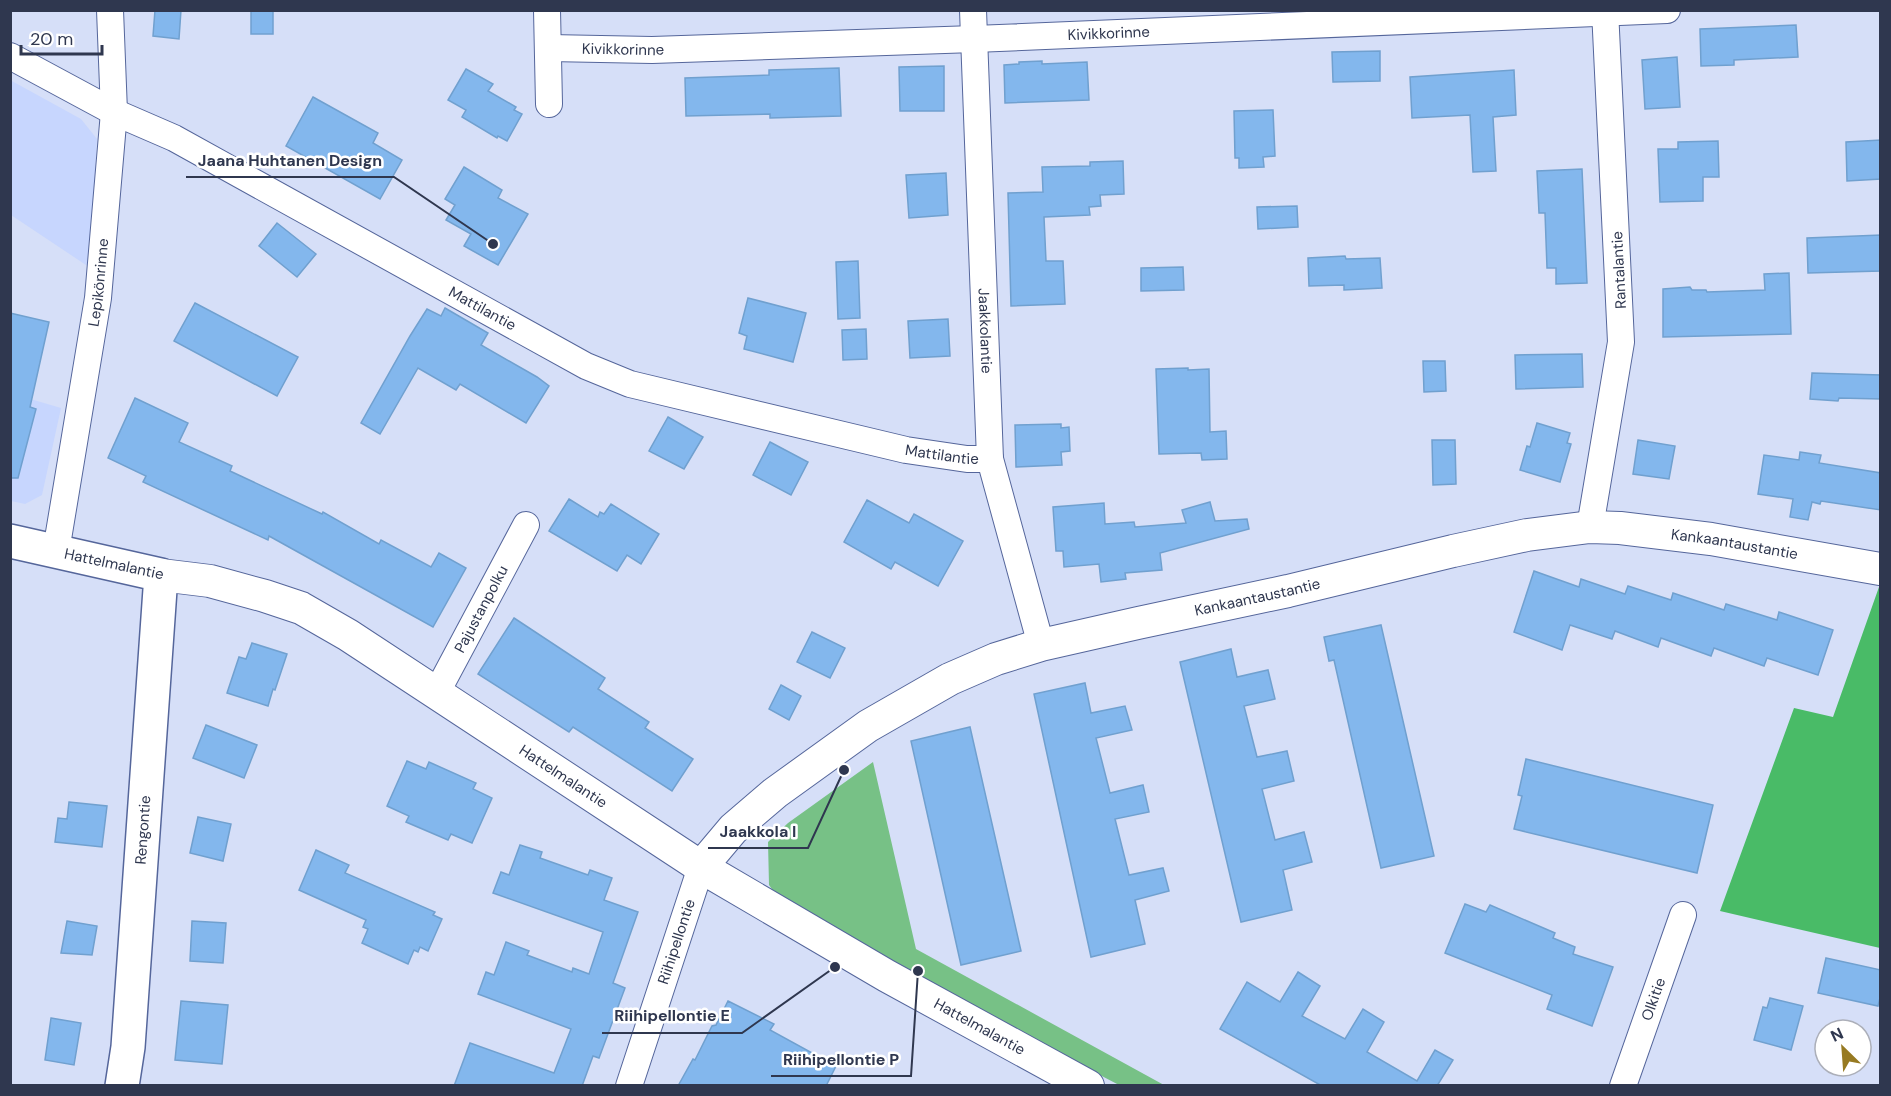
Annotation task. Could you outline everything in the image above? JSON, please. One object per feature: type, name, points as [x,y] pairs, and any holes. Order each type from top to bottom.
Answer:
[{"type":"main road","name":"Hattelmalantie","points":[[10,541],[161,575]]},
{"type":"main road","name":"Rengontie","points":[[122,1086],[128,1047],[161,575]]},
{"type":"street","name":"Lepikönrinne","points":[[56,551],[98,298],[114,112],[110,10]]},
{"type":"street","points":[[547,10],[549,104]]},
{"type":"street","name":"Jaakkolantie","points":[[973,10],[990,459],[1041,645]]},
{"type":"street","name":"Kivikkorinne","points":[[549,48],[652,50],[1667,10]]},
{"type":"street","name":"Rantalantie","points":[[1590,527],[1621,342],[1605,12]]},
{"type":"street","name":"Mattilantie","points":[[10,56],[114,112],[174,138],[586,366],[641,387],[906,450],[967,459],[990,459]]},
{"type":"street","name":"Pajustanpolku","points":[[436,692],[526,525]]},
{"type":"street","name":"Kankaantaustantie","points":[[701,867],[733,829],[775,793],[868,726],[950,680],[996,659],[1041,645],[1288,591],[1474,547],[1527,536],[1590,527],[1620,528],[1711,539],[1881,569]]},
{"type":"street","name":"Hattelmalantie","points":[[161,575],[210,581],[301,608],[348,634],[701,867],[887,976],[1088,1086]]},
{"type":"street","name":"Riihipellontie","points":[[629,1086],[701,867]]},
{"type":"street","name":"Olkitie","points":[[1623,1086],[1683,915]]},
{"type":"shaded area","points":[[10,80],[81,119],[97,139],[89,267],[11,215]]},
{"type":"shaded area","points":[[10,393],[61,408],[42,495],[25,504],[11,501]]},
{"type":"green space","points":[[1879,587],[1880,948],[1720,911],[1794,708],[1833,717]]},
{"type":"green space","points":[[873,762],[916,949],[1164,1085],[1119,1085],[987,1016],[774,892],[769,885],[768,842],[788,823]]},
{"type":"building","points":[[155,10],[181,10],[179,39],[153,36]]},
{"type":"building","points":[[251,10],[273,10],[273,34],[251,34]]},
{"type":"building","points":[[1796,25],[1798,57],[1734,60],[1734,65],[1701,66],[1700,29]]},
{"type":"building","points":[[1380,51],[1380,81],[1333,82],[1332,52]]},
{"type":"building","points":[[1677,57],[1680,107],[1645,109],[1642,60]]},
{"type":"building","points":[[1042,61],[1042,64],[1087,62],[1089,100],[1005,103],[1004,65]]},
{"type":"building","points":[[944,66],[944,111],[900,111],[899,67]]},
{"type":"building","points":[[839,68],[841,116],[770,118],[770,114],[686,116],[685,78],[769,75],[769,70]]},
{"type":"building","points":[[466,69],[493,84],[488,91],[516,107],[514,110],[522,114],[507,141],[498,136],[497,138],[462,117],[466,110],[448,100]]},
{"type":"building","points":[[1514,70],[1516,115],[1493,117],[1496,171],[1473,172],[1470,115],[1412,118],[1410,77]]},
{"type":"building","points":[[313,97],[378,133],[373,143],[402,160],[380,199],[286,146]]},
{"type":"building","points":[[1273,110],[1275,156],[1263,157],[1264,167],[1239,168],[1239,158],[1235,158],[1234,111]]},
{"type":"building","points":[[1881,140],[1881,179],[1847,181],[1846,142]]},
{"type":"building","points":[[1718,141],[1719,177],[1703,177],[1703,201],[1660,202],[1658,149],[1678,149],[1678,142]]},
{"type":"building","points":[[1123,161],[1124,194],[1100,195],[1101,206],[1089,207],[1090,215],[1044,217],[1046,261],[1063,261],[1065,304],[1011,306],[1008,193],[1043,192],[1042,167],[1090,166],[1090,162]]},
{"type":"building","points":[[464,167],[502,190],[498,198],[528,214],[498,265],[464,246],[471,234],[446,220],[455,205],[445,199]]},
{"type":"building","points":[[1582,169],[1587,283],[1556,284],[1556,268],[1547,268],[1545,213],[1539,213],[1537,171]]},
{"type":"building","points":[[946,173],[948,215],[909,218],[906,175]]},
{"type":"building","points":[[1297,206],[1298,227],[1258,229],[1257,207]]},
{"type":"building","points":[[277,223],[316,254],[297,277],[259,246]]},
{"type":"building","points":[[1881,235],[1881,271],[1808,273],[1807,238]]},
{"type":"building","points":[[1345,256],[1346,259],[1380,258],[1382,288],[1344,290],[1344,285],[1309,286],[1308,258]]},
{"type":"building","points":[[858,261],[860,318],[838,319],[836,262]]},
{"type":"building","points":[[1183,267],[1184,290],[1141,291],[1141,268]]},
{"type":"building","points":[[1789,273],[1791,334],[1663,337],[1663,289],[1690,287],[1692,290],[1706,290],[1707,292],[1765,290],[1764,274]]},
{"type":"building","points":[[748,298],[806,313],[793,362],[744,349],[747,336],[739,333]]},
{"type":"building","points":[[195,303],[298,357],[277,396],[174,341]]},
{"type":"building","points":[[445,308],[488,333],[481,345],[549,386],[526,423],[460,384],[456,390],[418,368],[380,434],[361,423],[427,309],[441,316]]},
{"type":"building","points":[[10,313],[49,322],[30,407],[36,409],[18,478],[10,478]]},
{"type":"building","points":[[948,319],[950,356],[910,358],[908,321]]},
{"type":"building","points":[[866,329],[867,359],[843,360],[842,330]]},
{"type":"building","points":[[1582,354],[1583,387],[1516,389],[1515,355]]},
{"type":"building","points":[[1423,361],[1445,361],[1446,391],[1424,392]]},
{"type":"building","points":[[1188,368],[1188,370],[1209,369],[1210,432],[1226,431],[1227,459],[1202,460],[1201,453],[1159,454],[1156,369]]},
{"type":"building","points":[[1812,373],[1881,375],[1881,399],[1839,398],[1838,401],[1810,399]]},
{"type":"building","points":[[135,398],[188,423],[179,442],[232,466],[230,471],[322,514],[323,512],[379,544],[381,540],[431,567],[439,553],[466,568],[433,627],[269,536],[268,540],[143,482],[146,476],[108,458]]},
{"type":"building","points":[[668,417],[703,437],[684,469],[649,451]]},
{"type":"building","points":[[1537,423],[1570,433],[1567,443],[1571,444],[1560,482],[1520,470]]},
{"type":"building","points":[[1061,424],[1061,428],[1069,427],[1070,451],[1061,452],[1062,465],[1016,467],[1015,425]]},
{"type":"building","points":[[1432,440],[1455,440],[1456,484],[1433,485]]},
{"type":"building","points":[[1638,440],[1675,446],[1669,479],[1633,474]]},
{"type":"building","points":[[770,442],[808,462],[791,495],[753,475]]},
{"type":"building","points":[[1800,452],[1821,455],[1819,463],[1881,473],[1881,510],[1821,501],[1820,504],[1812,502],[1808,520],[1790,517],[1793,499],[1758,494],[1764,455],[1799,460]]},
{"type":"building","points":[[569,499],[598,517],[600,512],[604,514],[611,504],[659,534],[641,564],[627,555],[617,571],[549,531]]},
{"type":"building","points":[[867,500],[909,523],[914,514],[963,541],[938,586],[895,562],[891,569],[844,542]]},
{"type":"building","points":[[1210,502],[1215,521],[1247,519],[1249,529],[1160,553],[1162,570],[1125,573],[1126,579],[1101,582],[1099,564],[1064,567],[1063,551],[1056,551],[1053,507],[1104,503],[1105,524],[1134,522],[1135,527],[1186,523],[1182,510]]},
{"type":"building","points":[[1534,571],[1579,587],[1581,579],[1625,594],[1628,586],[1671,600],[1673,593],[1724,610],[1726,604],[1777,620],[1779,612],[1833,630],[1818,675],[1767,658],[1764,666],[1714,648],[1711,656],[1661,638],[1658,647],[1615,631],[1612,639],[1570,625],[1562,650],[1514,632]]},
{"type":"building","points":[[514,618],[605,678],[598,689],[649,722],[645,728],[693,759],[672,791],[573,727],[569,732],[478,674]]},
{"type":"building","points":[[1381,625],[1434,856],[1381,868],[1334,660],[1329,661],[1324,637]]},
{"type":"building","points":[[812,632],[845,648],[830,678],[797,662]]},
{"type":"building","points":[[252,643],[287,654],[268,706],[227,693],[239,657],[246,659]]},
{"type":"building","points":[[1231,649],[1237,677],[1268,670],[1275,699],[1244,706],[1257,757],[1287,751],[1294,781],[1262,789],[1275,840],[1304,832],[1312,862],[1283,870],[1292,910],[1241,922],[1180,662]]},
{"type":"building","points":[[1085,683],[1091,713],[1125,706],[1132,730],[1096,738],[1110,793],[1143,785],[1149,812],[1115,819],[1129,875],[1163,868],[1169,891],[1135,900],[1145,944],[1091,957],[1034,694]]},
{"type":"building","points":[[781,685],[801,696],[789,720],[769,709]]},
{"type":"building","points":[[206,725],[257,745],[244,778],[193,758]]},
{"type":"building","points":[[970,727],[1021,951],[961,965],[911,741]]},
{"type":"building","points":[[1526,759],[1713,805],[1697,873],[1514,829],[1522,796],[1518,795]]},
{"type":"building","points":[[407,761],[426,769],[429,762],[476,783],[473,789],[492,798],[472,843],[451,834],[448,840],[406,822],[409,816],[387,806]]},
{"type":"building","points":[[69,802],[107,806],[102,847],[55,842],[58,818],[67,819]]},
{"type":"building","points":[[198,817],[231,824],[223,861],[190,853]]},
{"type":"building","points":[[520,845],[542,852],[540,858],[588,875],[590,870],[612,878],[604,900],[638,912],[613,983],[625,988],[599,1058],[593,1056],[582,1086],[454,1086],[470,1043],[554,1073],[571,1029],[478,994],[486,972],[494,975],[506,942],[529,951],[527,955],[572,972],[573,968],[589,974],[603,932],[493,893],[501,872],[509,875]]},
{"type":"building","points":[[316,850],[349,865],[345,873],[435,912],[433,915],[442,919],[428,951],[420,947],[418,952],[414,950],[408,964],[362,943],[368,929],[363,927],[366,920],[299,890]]},
{"type":"building","points":[[1465,904],[1486,912],[1490,905],[1555,933],[1553,938],[1575,947],[1573,954],[1613,967],[1592,1026],[1547,1009],[1552,995],[1445,953]]},
{"type":"building","points":[[67,921],[97,926],[92,955],[61,953]]},
{"type":"building","points":[[192,921],[226,923],[223,963],[190,961]]},
{"type":"building","points":[[1826,958],[1881,970],[1881,994],[1878,1006],[1818,993]]},
{"type":"building","points":[[1298,972],[1320,986],[1302,1016],[1345,1039],[1363,1009],[1384,1022],[1367,1052],[1417,1081],[1435,1050],[1453,1060],[1437,1086],[1322,1086],[1220,1029],[1247,982],[1280,1002]]},
{"type":"building","points":[[1770,998],[1803,1006],[1791,1050],[1754,1040],[1763,1007],[1767,1008]]},
{"type":"building","points":[[181,1001],[228,1005],[222,1064],[175,1060]]},
{"type":"building","points":[[728,1001],[774,1024],[770,1030],[836,1066],[826,1086],[678,1086],[693,1059],[695,1060],[712,1026],[716,1025]]},
{"type":"building","points":[[51,1018],[81,1023],[74,1065],[45,1060]]},
{"type":"place","name":"Jaana Huhtanen Design","points":[[493,244]]},
{"type":"place","name":"Jaakkola I","points":[[844,770]]},
{"type":"place","name":"Riihipellontie E","points":[[835,967]]},
{"type":"place","name":"Riihipellontie P","points":[[918,971]]}]
